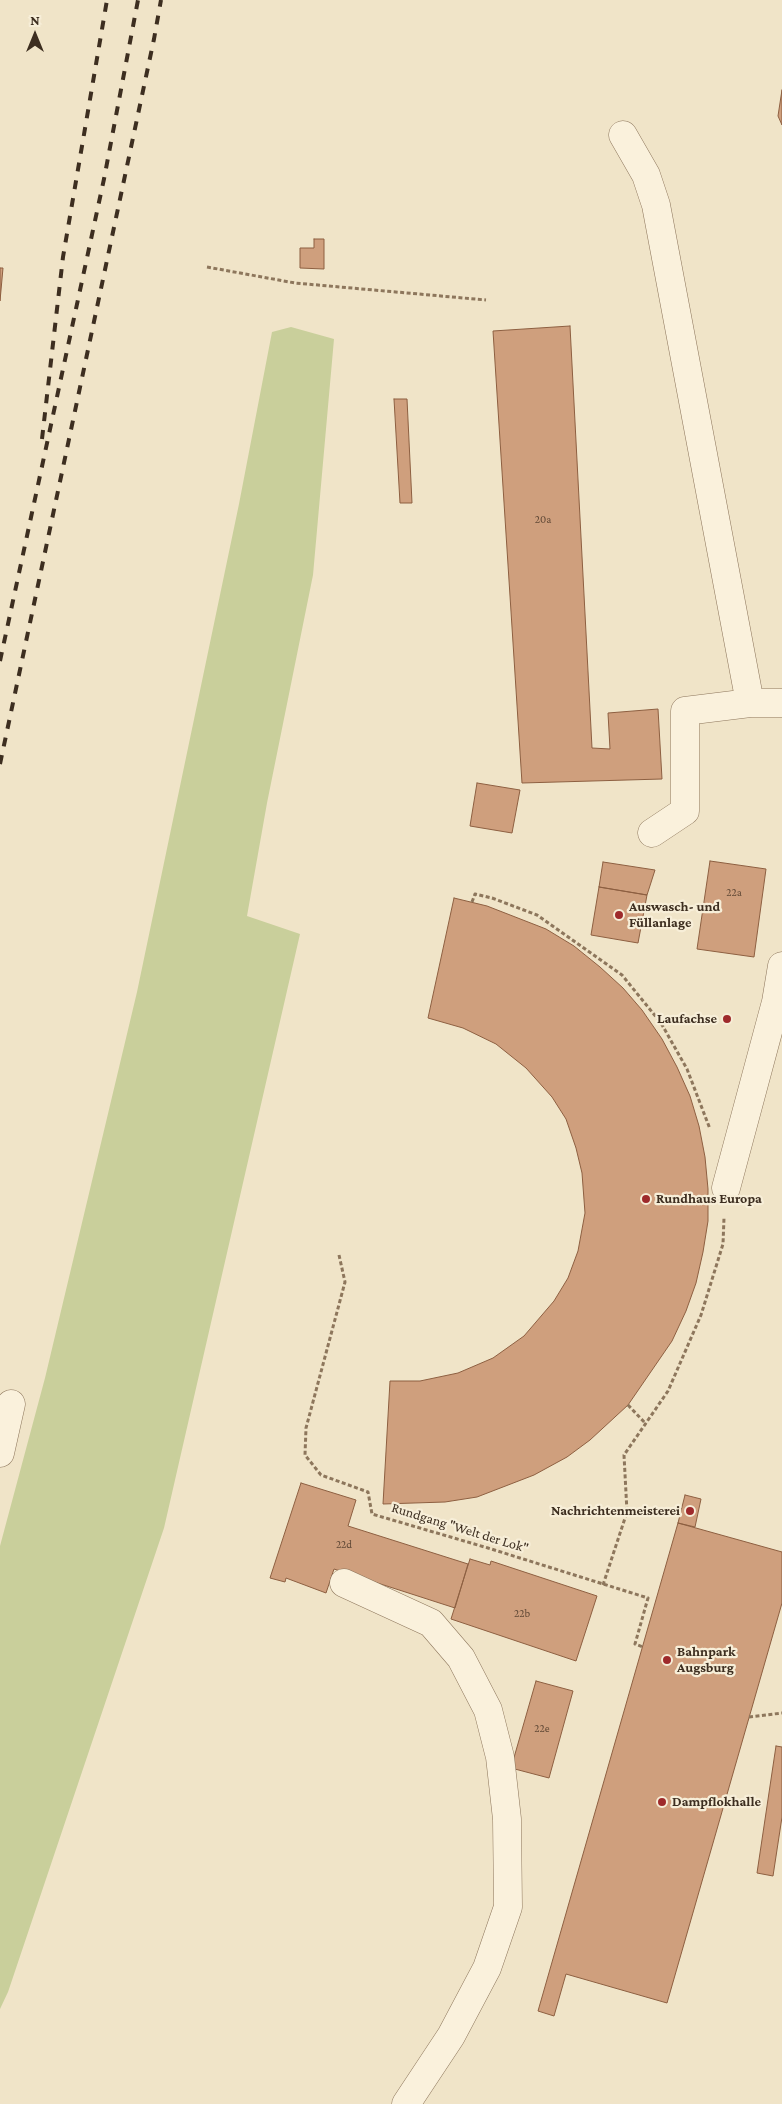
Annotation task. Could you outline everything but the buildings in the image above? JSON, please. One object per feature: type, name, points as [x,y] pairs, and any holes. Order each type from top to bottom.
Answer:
[{"type":"lane","points":[[623,135],[646,175],[656,205],[750,703]]},
{"type":"lane","points":[[652,833],[685,811],[685,711],[750,703],[782,703]]},
{"type":"lane","points":[[726,1188],[776,1002],[782,966]]},
{"type":"lane","points":[[0,1453],[11,1404]]},
{"type":"lane","points":[[344,1584],[431,1623],[466,1666],[488,1710],[500,1757],[507,1819],[508,1906],[487,1968],[451,2036],[406,2104]]},
{"type":"path","points":[[207,267],[295,283],[486,300]]},
{"type":"path","points":[[472,902],[475,894],[499,900],[537,915],[622,976],[661,1023],[687,1069],[712,1132]]},
{"type":"path","points":[[603,1584],[627,1512],[624,1455],[668,1391],[701,1315],[723,1244],[726,1188]]},
{"type":"path","name":"Rundgang \"Welt der Lok\"","points":[[339,1254],[345,1282],[306,1428],[305,1455],[321,1474],[368,1492],[372,1514],[648,1598],[635,1644],[643,1647]]},
{"type":"path","points":[[628,1405],[646,1424]]},
{"type":"path","points":[[749,1717],[782,1713]]},
{"type":"green space","points":[[291,327],[334,339],[313,575],[267,803],[247,916],[300,934],[164,1528],[8,1992],[0,2009],[0,1546],[45,1378],[137,992],[239,504],[272,332]]},
{"type":"railway","points":[[42,439],[63,257],[107,0]]},
{"type":"railway","points":[[0,661],[104,179],[138,0]]},
{"type":"railway","points":[[0,764],[161,0]]},
{"type":"place","name":"Auswasch- und Füllanlage","points":[[619,915]]},
{"type":"place","name":"Laufachse","points":[[727,1019]]},
{"type":"place","name":"Rundhaus Europa","points":[[646,1199]]},
{"type":"place","name":"Nachrichtenmeisterei","points":[[690,1511]]},
{"type":"place","name":"Bahnpark Augsburg","points":[[667,1660]]},
{"type":"place","name":"Dampflokhalle","points":[[662,1802]]}]
